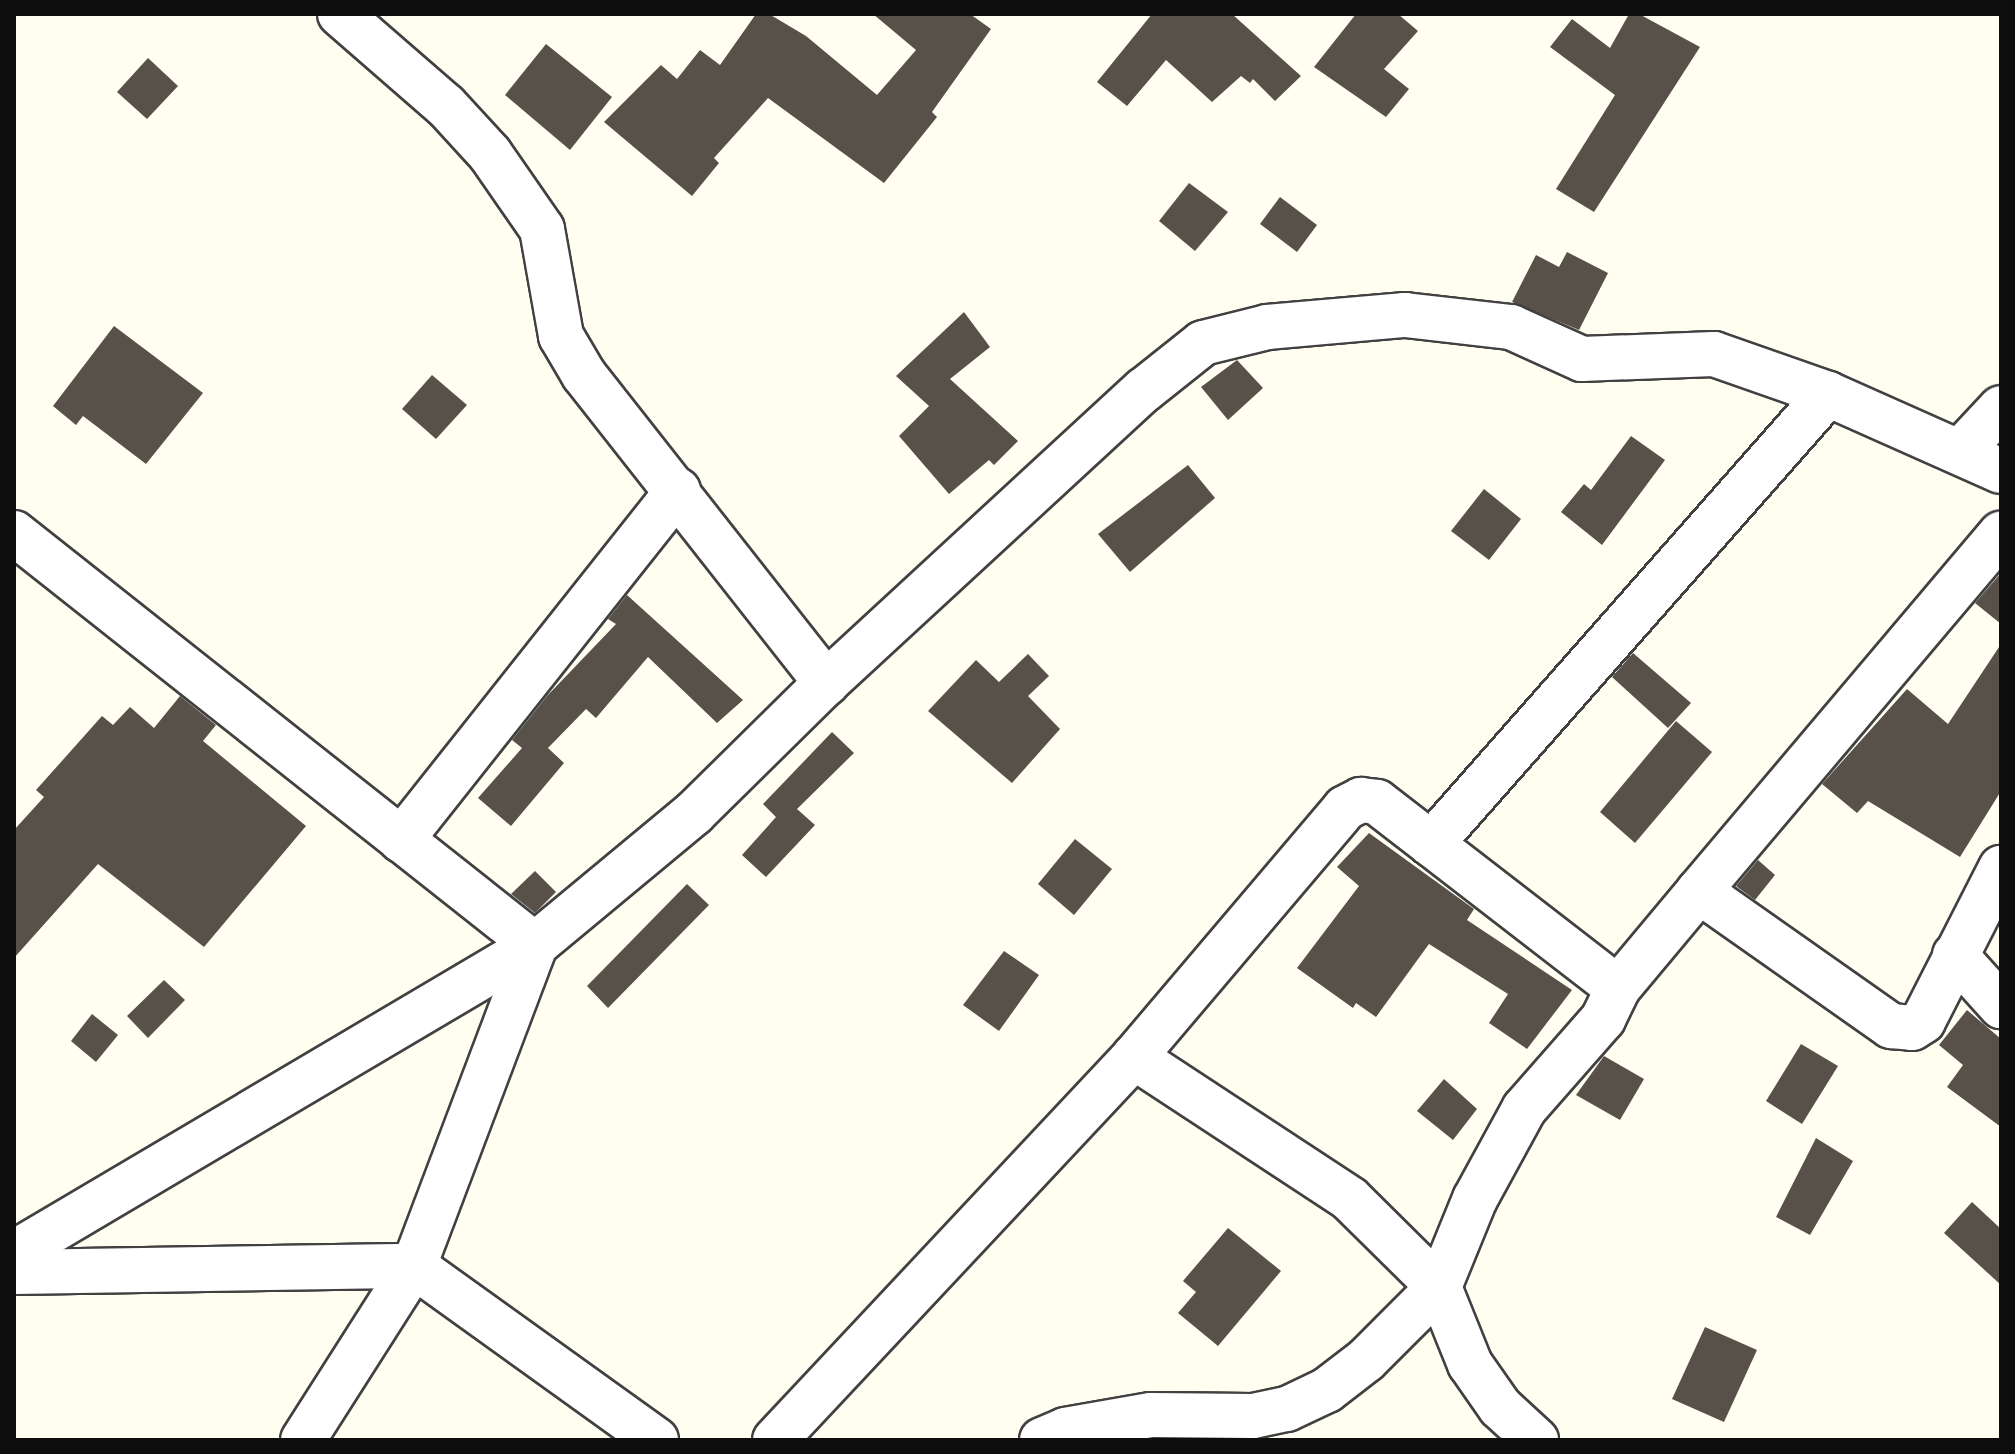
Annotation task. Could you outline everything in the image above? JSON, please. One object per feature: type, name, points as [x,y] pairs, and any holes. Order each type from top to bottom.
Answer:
[{"type":"street","points":[[340,14],[446,106],[517,191],[542,229],[561,336],[584,375],[826,683]]},
{"type":"street","points":[[14,1253],[535,945],[694,813],[826,683],[1144,390],[1203,343],[1267,327],[1405,315],[1511,327],[1582,359],[1714,354],[1828,394],[2001,471]]},
{"type":"street","points":[[1431,844],[1828,394]]},
{"type":"street","points":[[1960,452],[2001,408]]},
{"type":"street","points":[[401,840],[678,491]]},
{"type":"street","points":[[14,533],[535,945]]},
{"type":"street","points":[[1042,1440],[1065,1430],[1151,1415],[1253,1416],[1287,1409],[1327,1390],[1366,1360],[1439,1287],[1475,1199],[1524,1109],[1603,1019],[1618,988],[2001,534]]},
{"type":"street","points":[[775,1440],[1134,1057],[1345,808],[1361,800],[1377,802],[1618,988]]},
{"type":"street","points":[[1699,891],[1891,1026],[1912,1028],[1923,1021],[2001,868]]},
{"type":"street","points":[[303,1440],[414,1266],[535,945]]},
{"type":"street","points":[[1955,955],[2001,1006]]},
{"type":"street","points":[[1134,1057],[1350,1199],[1439,1287],[1470,1364],[1500,1407],[1536,1440]]},
{"type":"street","points":[[14,1272],[414,1266],[656,1440]]},
{"type":"building","points":[[756,14],[769,14],[806,36],[877,95],[916,50],[873,14],[970,14],[991,29],[932,112],[937,117],[884,183],[768,98],[714,158],[719,163],[692,196],[604,122],[661,65],[677,79],[700,50],[720,65]]},
{"type":"building","points":[[1152,14],[1232,14],[1301,76],[1275,101],[1253,79],[1250,83],[1241,76],[1212,102],[1166,60],[1127,106],[1097,82]]},
{"type":"building","points":[[1356,14],[1398,14],[1418,31],[1384,69],[1409,89],[1386,117],[1314,67]]},
{"type":"building","points":[[1629,14],[1639,14],[1700,47],[1594,212],[1556,189],[1615,95],[1550,47],[1572,19],[1610,48]]},
{"type":"building","points":[[546,44],[612,97],[570,150],[505,95]]},
{"type":"building","points":[[148,58],[178,86],[147,119],[117,92]]},
{"type":"building","points":[[1189,183],[1228,212],[1195,251],[1159,221]]},
{"type":"building","points":[[1280,197],[1317,225],[1297,252],[1260,224]]},
{"type":"building","points":[[1567,252],[1608,273],[1579,330],[1512,302],[1536,255],[1559,267]]},
{"type":"building","points":[[964,312],[990,347],[950,379],[1018,441],[994,465],[989,460],[949,494],[899,436],[929,406],[896,376]]},
{"type":"building","points":[[114,326],[203,393],[146,464],[83,416],[76,425],[53,406]]},
{"type":"building","points":[[1237,360],[1263,388],[1228,420],[1201,387]]},
{"type":"building","points":[[432,375],[467,405],[436,439],[402,409]]},
{"type":"building","points":[[1631,436],[1665,460],[1602,545],[1561,512],[1584,484],[1591,490]]},
{"type":"building","points":[[1188,465],[1215,498],[1130,572],[1098,534]]},
{"type":"building","points":[[1484,489],[1521,519],[1489,560],[1451,531]]},
{"type":"building","points":[[2001,573],[2001,624],[1975,603]]},
{"type":"building","points":[[627,595],[743,700],[717,723],[648,657],[596,718],[586,709],[548,748],[564,763],[511,826],[478,798],[522,748],[512,740],[547,696],[616,624],[608,619]]},
{"type":"building","points":[[2001,644],[2001,791],[1960,857],[1868,801],[1857,813],[1822,784],[1907,689],[1948,724]]},
{"type":"building","points":[[1633,653],[1691,703],[1668,728],[1612,677]]},
{"type":"building","points":[[1028,654],[1049,676],[1028,696],[1060,729],[1012,783],[928,711],[976,660],[999,682]]},
{"type":"building","points":[[180,696],[216,725],[203,741],[306,826],[204,947],[98,864],[14,958],[14,830],[44,797],[36,790],[102,716],[113,725],[130,707],[154,728]]},
{"type":"building","points":[[1676,721],[1712,752],[1635,843],[1600,812]]},
{"type":"building","points":[[832,732],[854,753],[797,809],[815,825],[766,877],[742,855],[776,817],[763,804]]},
{"type":"building","points":[[1369,833],[1474,909],[1467,920],[1572,990],[1527,1049],[1489,1023],[1508,994],[1429,944],[1376,1017],[1356,1003],[1353,1008],[1297,968],[1359,886],[1337,867]]},
{"type":"building","points":[[1075,839],[1112,869],[1074,915],[1038,884]]},
{"type":"building","points":[[1758,860],[1775,875],[1755,900],[1736,886]]},
{"type":"building","points":[[535,871],[556,892],[535,913],[511,894]]},
{"type":"building","points":[[687,884],[709,905],[608,1008],[587,986]]},
{"type":"building","points":[[1004,951],[1039,975],[999,1031],[963,1005]]},
{"type":"building","points":[[164,980],[185,1000],[148,1038],[127,1016]]},
{"type":"building","points":[[1967,1010],[2001,1039],[2001,1127],[1947,1087],[1963,1065],[1939,1045]]},
{"type":"building","points":[[92,1014],[118,1035],[96,1062],[71,1041]]},
{"type":"building","points":[[1801,1044],[1838,1066],[1802,1124],[1766,1101]]},
{"type":"building","points":[[1604,1056],[1644,1079],[1620,1120],[1576,1095]]},
{"type":"building","points":[[1444,1079],[1477,1109],[1453,1140],[1417,1111]]},
{"type":"building","points":[[1816,1138],[1853,1161],[1810,1235],[1776,1217]]},
{"type":"building","points":[[1972,1202],[2001,1229],[2001,1285],[1944,1233]]},
{"type":"building","points":[[1228,1228],[1281,1271],[1218,1346],[1178,1313],[1196,1292],[1183,1281]]},
{"type":"building","points":[[1705,1327],[1757,1350],[1724,1422],[1672,1399]]}]
